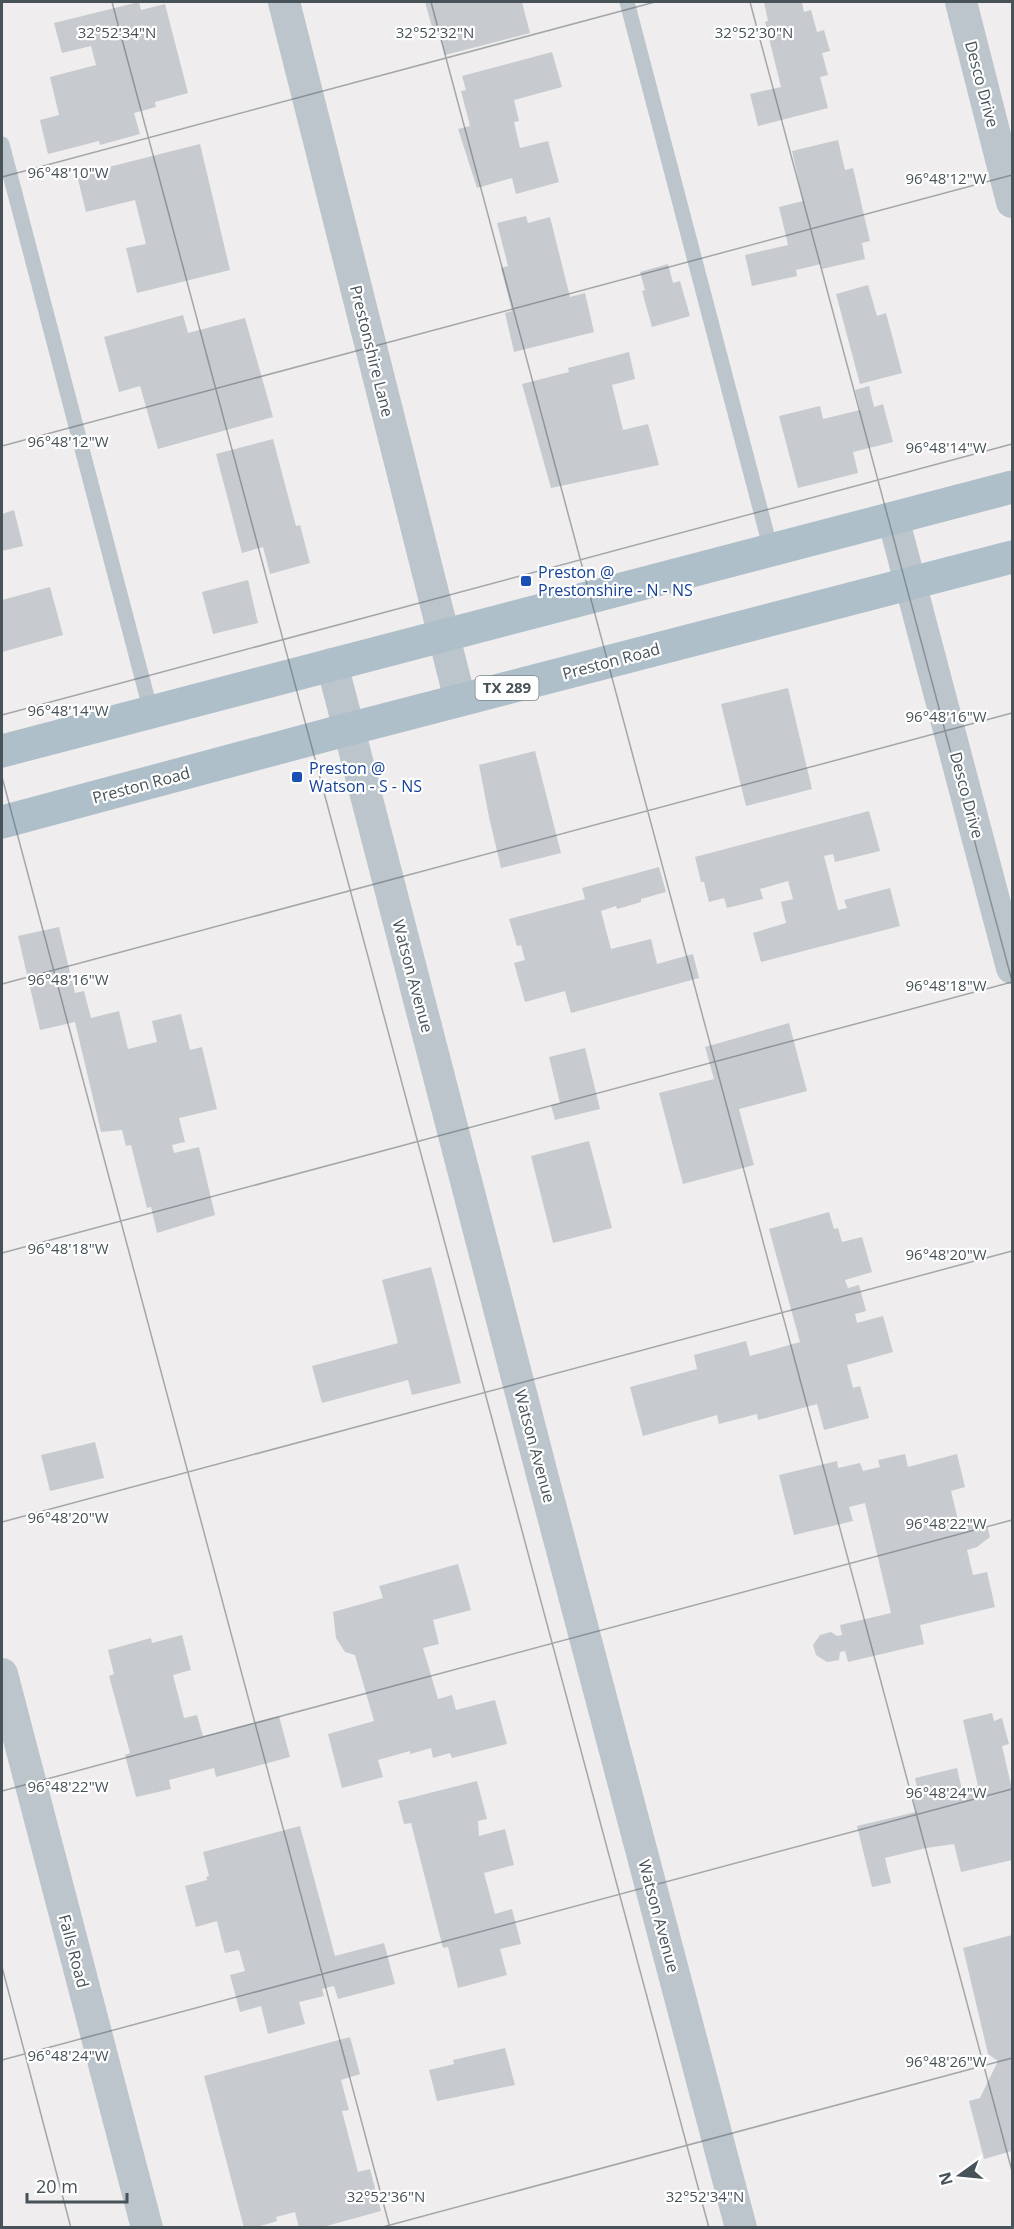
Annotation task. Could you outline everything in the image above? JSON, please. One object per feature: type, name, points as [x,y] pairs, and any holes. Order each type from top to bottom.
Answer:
[{"type":"main road","points":[[2,752],[1012,487]]},
{"type":"main road","name":"Preston Road","points":[[2,822],[349,729],[1012,557]]},
{"type":"street","name":"Prestonshire Lane","points":[[284,2],[460,700]]},
{"type":"street","name":"Desco Drive","points":[[960,2],[1012,202]]},
{"type":"street","name":"Desco Drive","points":[[894,518],[1012,968]]},
{"type":"street","name":"Watson Avenue","points":[[332,664],[546,1490],[741,2228]]},
{"type":"street","name":"Falls Road","points":[[2,1674],[147,2228]]},
{"type":"lane","points":[[627,2],[771,550]]},
{"type":"lane","points":[[2,144],[151,712]]},
{"type":"building","points":[[139,2],[141,10],[165,4],[188,93],[155,102],[156,107],[134,113],[140,134],[100,145],[99,141],[48,154],[40,120],[59,115],[50,77],[96,65],[91,46],[62,53],[54,23]]},
{"type":"building","points":[[425,2],[522,2],[530,33],[445,55],[438,26],[432,27]]},
{"type":"building","points":[[764,2],[802,2],[804,12],[811,10],[817,32],[824,30],[830,51],[822,53],[828,75],[820,77],[828,108],[758,126],[750,94],[781,87],[765,22],[768,21]]},
{"type":"building","points":[[552,52],[562,87],[514,100],[519,121],[514,122],[520,148],[548,141],[559,182],[516,194],[512,178],[477,188],[458,129],[470,126],[461,91],[466,90],[462,76]]},
{"type":"building","points":[[838,140],[845,170],[853,168],[870,241],[862,243],[865,259],[822,269],[821,264],[796,270],[797,276],[752,286],[745,255],[788,245],[779,207],[803,201],[792,151]]},
{"type":"building","points":[[200,144],[230,270],[137,293],[126,248],[146,244],[135,200],[86,212],[77,175]]},
{"type":"building","points":[[526,216],[528,223],[550,217],[570,297],[585,293],[594,332],[514,352],[505,313],[512,311],[501,268],[508,266],[497,223]]},
{"type":"building","points":[[668,264],[673,283],[680,281],[690,316],[652,327],[642,291],[645,290],[640,272]]},
{"type":"building","points":[[868,285],[877,316],[886,313],[902,373],[860,384],[836,294]]},
{"type":"building","points":[[183,315],[188,333],[245,318],[273,417],[158,449],[140,386],[119,392],[104,337]]},
{"type":"building","points":[[629,352],[635,379],[612,385],[623,430],[648,424],[659,465],[551,488],[522,384],[569,372],[568,368]]},
{"type":"building","points":[[869,386],[874,407],[883,404],[893,442],[853,452],[858,473],[798,488],[779,416],[820,406],[823,419],[860,410],[855,390]]},
{"type":"building","points":[[273,439],[296,526],[300,525],[310,563],[270,574],[263,547],[242,553],[216,454]]},
{"type":"building","points":[[14,510],[23,546],[2,551],[2,514]]},
{"type":"building","points":[[248,580],[258,623],[213,634],[202,592]]},
{"type":"building","points":[[50,587],[63,635],[2,652],[2,600]]},
{"type":"building","points":[[788,688],[812,789],[746,806],[721,704]]},
{"type":"building","points":[[535,751],[561,853],[501,868],[479,765]]},
{"type":"building","points":[[869,811],[880,851],[835,862],[833,854],[824,856],[838,910],[847,908],[844,900],[890,888],[900,926],[761,962],[753,933],[786,923],[781,902],[793,899],[788,881],[760,889],[763,899],[727,908],[724,898],[709,902],[695,857]]},
{"type":"building","points":[[659,867],[666,892],[641,899],[641,902],[601,911],[611,949],[651,939],[657,964],[693,954],[699,978],[571,1013],[565,991],[525,1002],[514,963],[525,960],[521,945],[517,946],[509,919],[585,899],[582,888]]},
{"type":"building","points":[[59,927],[75,993],[84,991],[91,1018],[119,1011],[128,1049],[157,1042],[152,1021],[181,1014],[190,1050],[202,1047],[217,1109],[179,1118],[185,1142],[172,1145],[174,1153],[199,1147],[215,1215],[157,1233],[151,1207],[147,1208],[131,1145],[126,1146],[122,1130],[101,1132],[75,1022],[40,1030],[18,936]]},
{"type":"building","points":[[789,1023],[807,1091],[739,1109],[754,1165],[683,1184],[659,1093],[714,1079],[705,1047]]},
{"type":"building","points":[[585,1048],[600,1109],[555,1120],[551,1105],[560,1103],[549,1057]]},
{"type":"building","points":[[589,1141],[612,1228],[553,1243],[531,1156]]},
{"type":"building","points":[[829,1212],[834,1229],[838,1228],[842,1242],[862,1237],[872,1272],[845,1280],[848,1288],[859,1285],[866,1311],[855,1314],[857,1323],[883,1316],[893,1352],[847,1365],[853,1388],[860,1386],[869,1418],[824,1430],[817,1404],[758,1420],[757,1414],[719,1424],[717,1415],[643,1436],[630,1387],[697,1369],[694,1355],[746,1341],[750,1356],[800,1342],[769,1229]]},
{"type":"building","points":[[431,1267],[461,1383],[412,1395],[408,1380],[322,1403],[312,1366],[398,1343],[382,1280]]},
{"type":"building","points":[[95,1442],[104,1478],[50,1491],[41,1455]]},
{"type":"building","points":[[905,1454],[908,1467],[957,1454],[965,1487],[951,1491],[958,1520],[985,1518],[990,1537],[977,1547],[967,1550],[973,1575],[987,1572],[995,1607],[920,1625],[924,1644],[848,1662],[845,1651],[840,1652],[839,1660],[827,1662],[816,1655],[813,1645],[820,1635],[831,1632],[837,1636],[842,1635],[840,1625],[891,1613],[865,1503],[849,1507],[853,1521],[794,1535],[779,1475],[837,1461],[838,1468],[860,1463],[863,1471],[880,1467],[878,1460]]},
{"type":"building","points":[[458,1564],[471,1610],[433,1620],[439,1644],[423,1648],[438,1699],[452,1695],[456,1710],[495,1700],[507,1744],[452,1758],[450,1753],[433,1758],[431,1748],[410,1754],[410,1751],[378,1760],[383,1777],[342,1788],[328,1734],[374,1721],[355,1655],[345,1652],[336,1638],[333,1612],[383,1598],[379,1586]]},
{"type":"building","points":[[182,1635],[191,1670],[173,1675],[184,1718],[197,1715],[203,1736],[279,1716],[290,1757],[216,1777],[214,1768],[169,1780],[171,1789],[136,1797],[125,1755],[130,1753],[109,1676],[114,1674],[108,1650],[151,1638],[152,1643]]},
{"type":"building","points":[[992,1713],[994,1721],[1002,1718],[1009,1744],[1002,1746],[1012,1789],[1012,1860],[961,1872],[954,1844],[926,1848],[885,1858],[891,1883],[872,1887],[857,1826],[916,1812],[913,1798],[919,1797],[915,1778],[957,1768],[962,1790],[978,1786],[963,1720]]},
{"type":"building","points":[[477,1781],[487,1819],[478,1821],[479,1836],[505,1829],[514,1865],[484,1873],[495,1914],[512,1909],[521,1944],[500,1949],[507,1975],[458,1988],[448,1947],[443,1948],[411,1823],[404,1824],[398,1801]]},
{"type":"building","points":[[300,1826],[335,1956],[384,1943],[395,1984],[338,1999],[334,1986],[322,1989],[324,1996],[299,2002],[305,2024],[268,2034],[261,2006],[240,2012],[230,1975],[245,1971],[239,1950],[225,1953],[217,1921],[196,1927],[185,1886],[207,1880],[206,1877],[209,1876],[203,1852]]},
{"type":"building","points":[[1012,1935],[1012,2151],[984,2159],[969,2101],[980,2098],[998,2061],[988,2054],[963,1948]]},
{"type":"building","points":[[350,2037],[360,2074],[341,2080],[349,2110],[342,2111],[358,2172],[370,2169],[381,2211],[319,2228],[299,2228],[295,2212],[276,2217],[277,2221],[254,2228],[244,2228],[204,2076]]},
{"type":"building","points":[[505,2048],[515,2085],[437,2101],[429,2070],[454,2064],[453,2060]]},
{"type":"place","name":"Preston @ Prestonshire - N - NS","points":[[526,581]]},
{"type":"place","name":"Preston @ Watson - S - NS","points":[[297,777]]}]
